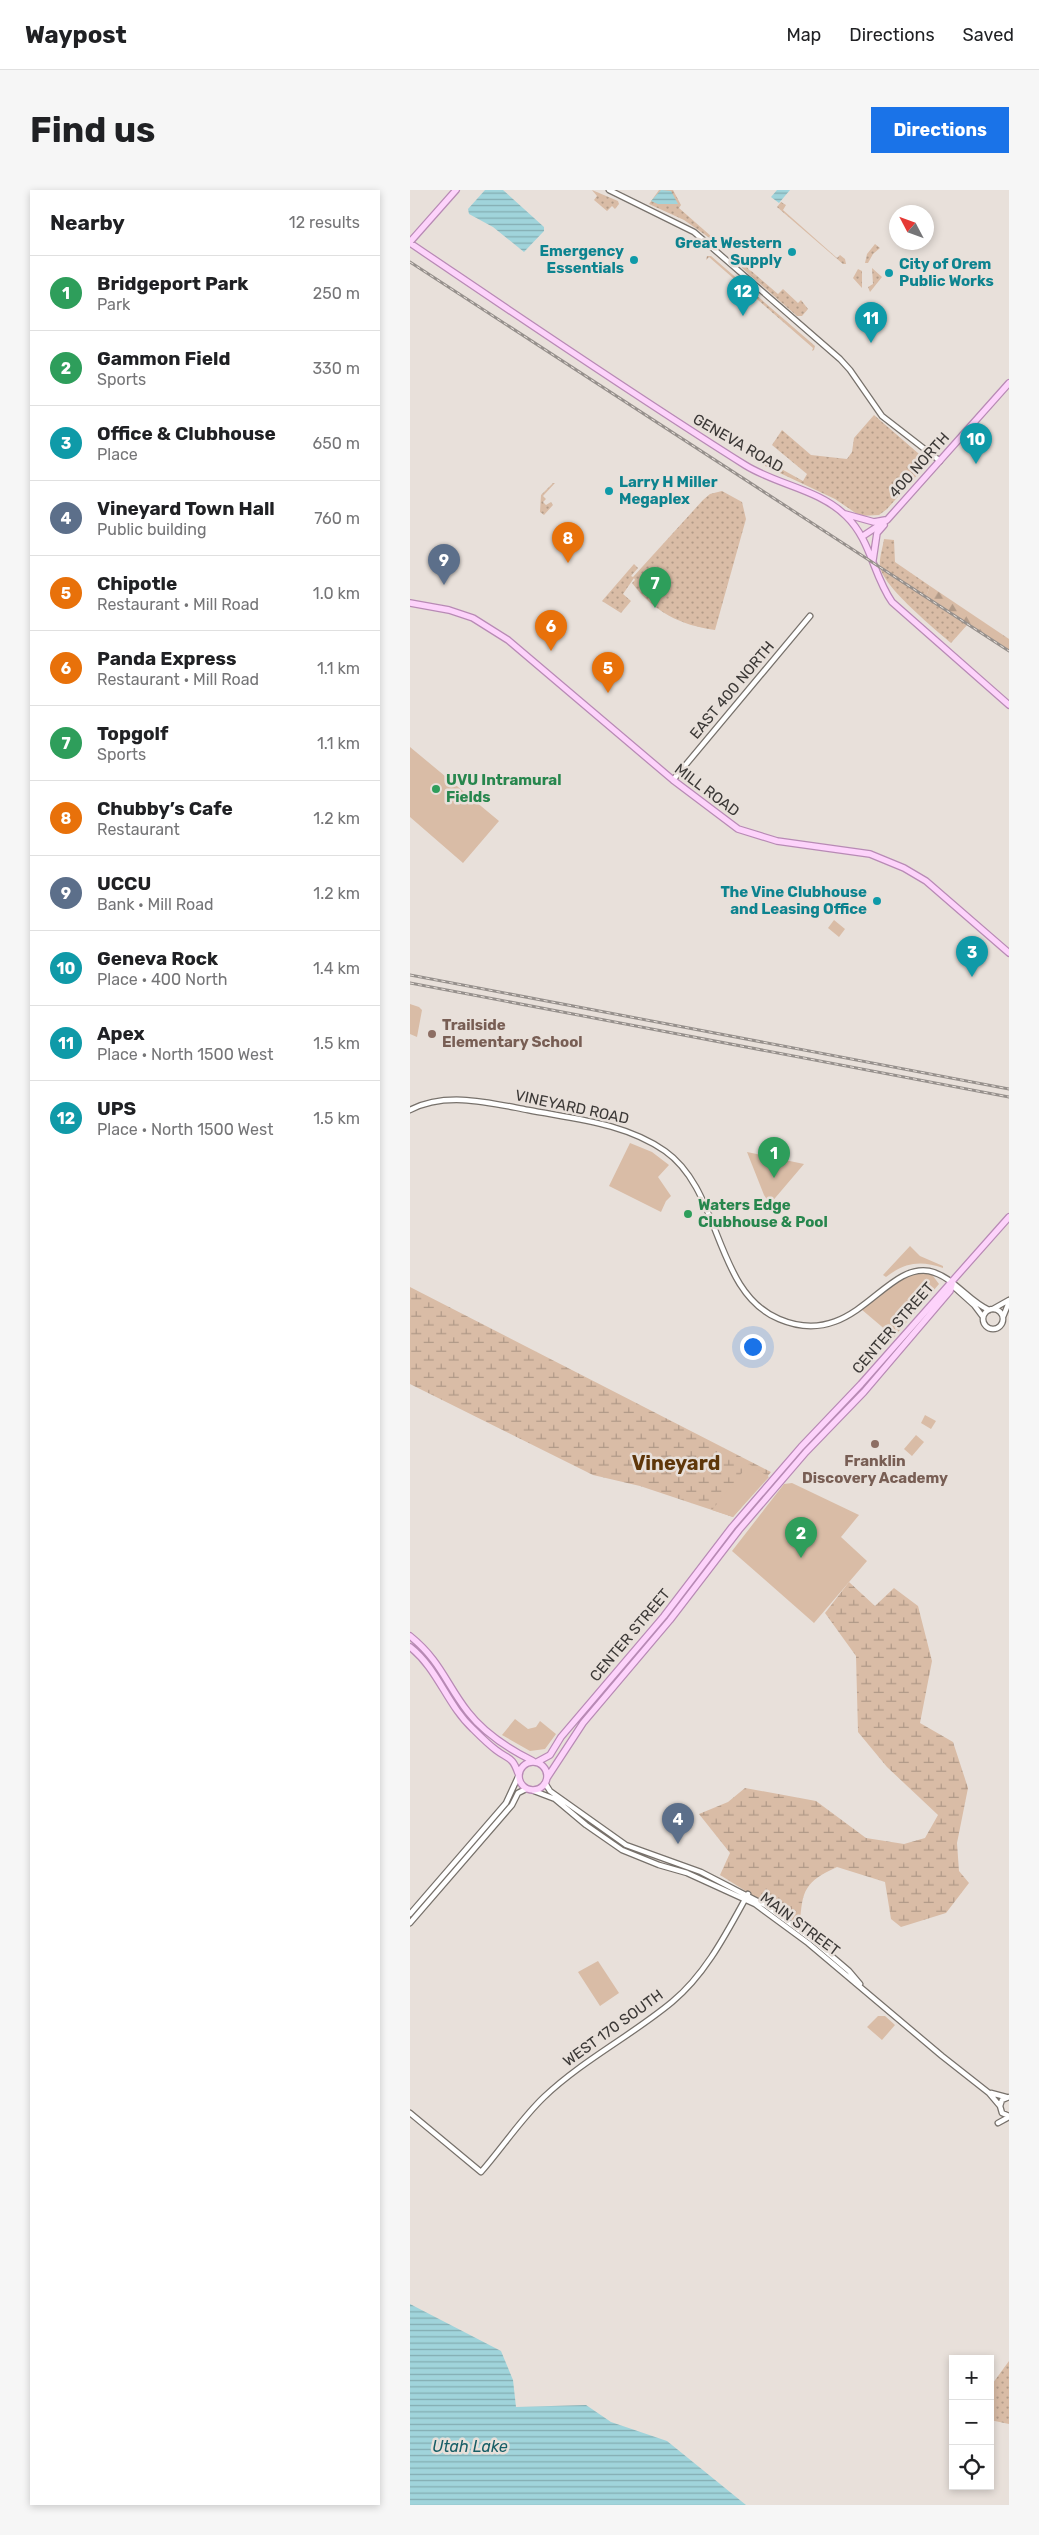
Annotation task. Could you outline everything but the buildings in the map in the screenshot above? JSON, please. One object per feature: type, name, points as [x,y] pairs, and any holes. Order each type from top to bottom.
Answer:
[{"type":"main road","points":[[410,243],[456,190]]},
{"type":"main road","name":"GENEVA ROAD","points":[[410,243],[630,392],[748,467],[776,481],[827,501],[844,514],[863,536],[882,588],[892,602],[1009,705]]},
{"type":"main road","name":"400 NORTH","points":[[863,536],[887,520],[1009,383]]},
{"type":"main road","points":[[844,514],[874,522],[887,520]]},
{"type":"main road","points":[[873,562],[877,533],[887,520]]},
{"type":"main road","name":"MILL ROAD","points":[[410,603],[449,610],[473,618],[508,640],[672,780],[738,829],[777,841],[870,854],[904,868],[926,881],[1009,953]]},
{"type":"main road","points":[[952,1284],[1009,1217]]},
{"type":"main road","name":"CENTER STREET","points":[[535,1762],[550,1755],[561,1737],[664,1616],[734,1525],[801,1447],[855,1391],[945,1287],[952,1284]]},
{"type":"main road","name":"CENTER STREET","points":[[546,1780],[582,1723],[670,1620],[739,1530],[864,1392],[950,1291],[952,1284]]},
{"type":"main road","points":[[855,1391],[864,1392]]},
{"type":"main road","points":[[824,1434],[823,1429],[839,1414],[838,1408]]},
{"type":"main road","points":[[410,1636],[436,1661],[462,1704],[493,1736],[544,1767],[546,1780],[534,1790],[526,1789],[520,1784],[511,1758],[496,1750],[472,1729],[458,1712],[431,1668],[410,1647]]},
{"type":"main road","points":[[518,1775],[524,1764],[535,1762]]},
{"type":"street","points":[[609,190],[694,232],[840,359],[850,370],[882,416],[940,461]]},
{"type":"street","name":"EAST 400 NORTH","points":[[672,780],[810,616]]},
{"type":"street","name":"VINEYARD ROAD","points":[[410,1110],[424,1102],[475,1101],[608,1126],[634,1133],[650,1142],[682,1164],[696,1184],[734,1272],[746,1294],[761,1309],[778,1319],[800,1326],[842,1319],[861,1309],[907,1274],[917,1271],[930,1272],[941,1276],[952,1284]]},
{"type":"street","points":[[952,1284],[991,1309],[999,1311],[1003,1317]]},
{"type":"street","points":[[952,1284],[957,1291],[974,1305],[986,1326],[995,1329],[1002,1323],[1009,1301]]},
{"type":"street","points":[[983,1318],[991,1309],[1009,1301]]},
{"type":"street","points":[[410,1914],[506,1803],[518,1775]]},
{"type":"street","name":"MAIN STREET","points":[[546,1780],[550,1791],[626,1845],[700,1872],[747,1897],[862,1987],[942,2056],[989,2093],[1000,2109]]},
{"type":"street","points":[[410,1923],[512,1805],[518,1793],[526,1789]]},
{"type":"street","name":"MAIN STREET","points":[[534,1790],[555,1799],[586,1825],[622,1850],[747,1897]]},
{"type":"street","name":"WEST 170 SOUTH","points":[[410,2113],[481,2172],[543,2098],[576,2069],[672,2002],[688,1986],[718,1946],[747,1897]]},
{"type":"street","name":"MAIN STREET","points":[[989,2093],[1008,2097]]},
{"type":"street","points":[[1000,2109],[1009,2117],[998,2123],[1000,2109],[1008,2097]]},
{"type":"green space","points":[[592,190],[618,201],[619,204],[615,209],[612,206],[607,211],[594,200],[597,196]]},
{"type":"green space","points":[[659,190],[673,190],[681,205],[679,208],[712,237],[715,234],[711,239],[684,220],[649,204]]},
{"type":"green space","points":[[781,202],[786,205],[783,210],[837,258],[840,255],[845,259],[846,264],[843,264],[777,207]]},
{"type":"green space","points":[[875,244],[880,248],[873,254],[868,263],[865,263],[867,254]]},
{"type":"green space","points":[[707,256],[711,256],[815,346],[814,350],[812,351],[813,348],[709,257],[706,260]]},
{"type":"green space","points":[[741,262],[778,294],[783,289],[798,303],[801,300],[808,309],[802,316],[797,316],[742,268]]},
{"type":"green space","points":[[872,268],[882,277],[870,292],[868,287],[873,284]]},
{"type":"green space","points":[[858,269],[862,271],[862,288],[853,278]]},
{"type":"green space","points":[[874,415],[926,460],[927,464],[887,509],[879,515],[860,516],[835,499],[765,466],[767,461],[803,481],[807,474],[772,445],[782,430],[811,455],[847,459],[852,452],[854,438]]},
{"type":"green space","points":[[555,483],[543,496],[546,499],[543,502],[546,505],[551,502],[553,505],[544,515],[540,512],[541,495]]},
{"type":"green space","points":[[722,491],[742,502],[746,519],[715,630],[690,625],[669,616],[640,593],[632,583],[635,580],[634,578],[623,594],[631,601],[621,613],[602,601],[634,564],[638,568],[631,576],[633,577],[703,500],[710,494]]},
{"type":"green space","points":[[884,539],[894,540],[895,562],[930,586],[926,597],[968,624],[951,643],[910,607],[883,574],[880,563]]},
{"type":"green space","points":[[930,586],[1009,639],[1009,651],[926,597]]},
{"type":"green space","name":"UVU Intramural Fields","points":[[410,747],[499,821],[463,863],[410,817]]},
{"type":"green space","points":[[834,920],[845,929],[839,937],[828,928]]},
{"type":"green space","points":[[410,1004],[422,1010],[417,1037],[410,1034]]},
{"type":"green space","points":[[630,1143],[652,1152],[669,1165],[658,1177],[671,1196],[666,1201],[661,1212],[609,1186]]},
{"type":"green space","points":[[747,1152],[804,1164],[770,1204],[764,1195]]},
{"type":"green space","points":[[910,1246],[920,1256],[943,1266],[943,1268],[920,1263],[907,1265],[886,1277],[883,1275]]},
{"type":"green space","points":[[930,1272],[939,1284],[894,1337],[861,1309],[907,1274]]},
{"type":"green space","points":[[410,1287],[771,1472],[733,1517],[640,1486],[593,1475],[410,1384]]},
{"type":"green space","points":[[925,1415],[936,1421],[931,1429],[921,1423]]},
{"type":"green space","points":[[916,1435],[924,1442],[912,1456],[904,1449]]},
{"type":"green space","points":[[749,1464],[769,1477],[733,1517],[712,1510]]},
{"type":"green space","points":[[792,1483],[859,1515],[841,1537],[867,1561],[814,1623],[732,1551],[784,1484]]},
{"type":"green space","points":[[849,1582],[875,1606],[894,1588],[918,1606],[932,1661],[920,1723],[953,1742],[968,1788],[957,1843],[959,1871],[969,1883],[946,1913],[901,1927],[891,1919],[885,1882],[837,1867],[818,1877],[807,1888],[802,1903],[800,1925],[720,1875],[730,1853],[699,1814],[728,1802],[745,1788],[816,1801],[866,1838],[904,1844],[925,1838],[938,1815],[887,1767],[858,1732],[856,1656],[825,1613]]},
{"type":"green space","points":[[515,1719],[528,1729],[536,1727],[540,1721],[556,1734],[545,1749],[530,1751],[502,1735]]},
{"type":"green space","points":[[598,1961],[619,1993],[600,2006],[578,1972]]},
{"type":"green space","points":[[878,2016],[885,2016],[895,2025],[882,2040],[867,2027]]},
{"type":"green space","points":[[1009,2361],[1009,2424],[994,2421],[994,2382]]},
{"type":"water","points":[[485,190],[503,190],[544,227],[544,231],[524,252],[493,227],[469,214],[468,209]]},
{"type":"water","points":[[661,190],[671,191],[678,204],[658,204],[651,201]]},
{"type":"water","points":[[777,190],[790,190],[779,203],[771,197]]},
{"type":"water","name":"Utah Lake","points":[[410,2304],[501,2351],[513,2380],[516,2407],[586,2405],[611,2422],[667,2441],[746,2505],[410,2505]]},
{"type":"railway","points":[[410,262],[1009,651]]},
{"type":"railway","points":[[410,975],[1009,1089]]},
{"type":"railway","points":[[410,983],[1009,1097]]},
{"type":"place","name":"Great Western Supply","points":[[792,252]]},
{"type":"place","name":"Emergency Essentials","points":[[634,260]]},
{"type":"place","name":"City of Orem Public Works","points":[[889,273]]},
{"type":"place","name":"UPS","points":[[743,316]]},
{"type":"place","name":"Apex","points":[[871,343]]},
{"type":"place","name":"Geneva Rock","points":[[976,464]]},
{"type":"place","name":"Larry H Miller Megaplex","points":[[609,491]]},
{"type":"place","name":"Chubby’s Cafe","points":[[568,563]]},
{"type":"place","name":"UCCU","points":[[444,585]]},
{"type":"place","name":"Topgolf","points":[[655,608]]},
{"type":"place","name":"Panda Express","points":[[551,651]]},
{"type":"place","name":"Chipotle","points":[[608,693]]},
{"type":"place","name":"UVU Intramural Fields","points":[[436,789]]},
{"type":"place","name":"The Vine Clubhouse and Leasing Office","points":[[877,901]]},
{"type":"place","name":"Office & Clubhouse","points":[[972,977]]},
{"type":"place","name":"Trailside Elementary School","points":[[432,1034]]},
{"type":"place","name":"Bridgeport Park","points":[[774,1178]]},
{"type":"place","name":"Waters Edge Clubhouse & Pool","points":[[688,1214]]},
{"type":"place","name":"Franklin Discovery Academy","points":[[875,1444]]},
{"type":"place","name":"Gammon Field","points":[[801,1558]]},
{"type":"place","name":"Vineyard Town Hall","points":[[678,1844]]},
{"type":"district","name":"Vineyard","points":[[676,1463]]}]
